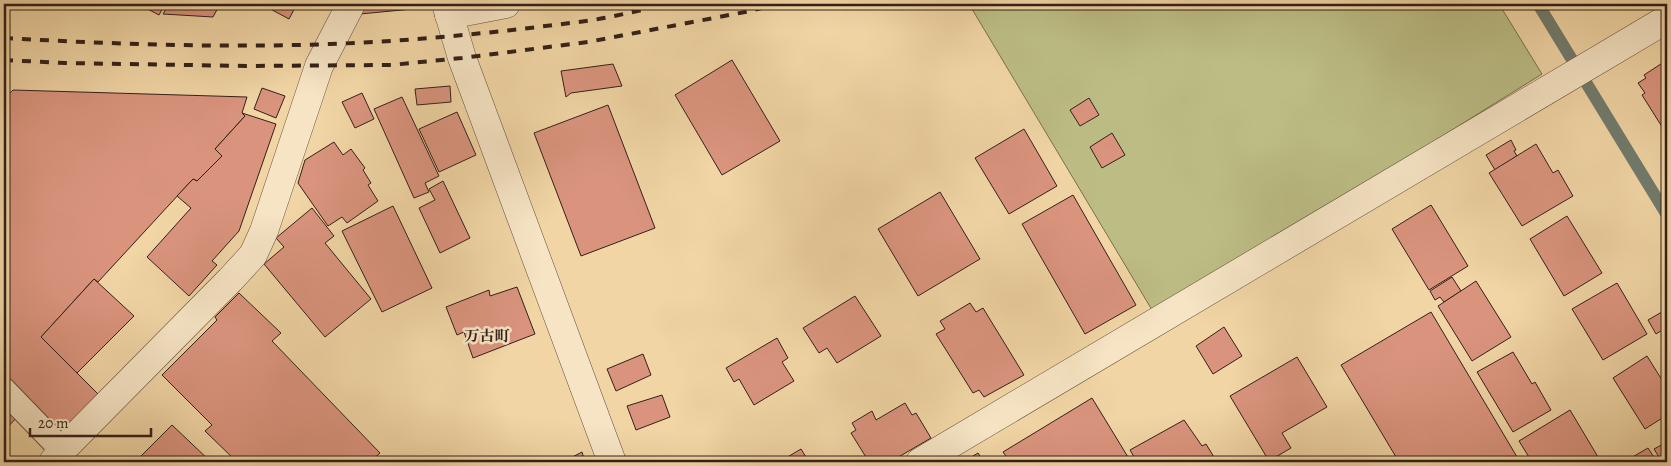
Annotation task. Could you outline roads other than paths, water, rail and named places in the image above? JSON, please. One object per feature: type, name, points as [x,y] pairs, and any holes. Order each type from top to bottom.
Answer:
[{"type":"street","points":[[58,456],[253,255],[264,231],[320,66],[351,4]]},
{"type":"street","points":[[506,4],[447,10],[462,58],[612,462]]},
{"type":"street","points":[[920,462],[1667,19]]},
{"type":"lane","points":[[4,390],[58,456]]},
{"type":"waterway","points":[[1538,4],[1667,215]]},
{"type":"railway","points":[[4,38],[126,44],[289,45],[362,43],[458,36],[554,25],[597,19],[672,4]]},
{"type":"railway","points":[[4,60],[246,66],[391,65],[588,42],[778,4]]},
{"type":"district","name":"万古町","points":[[487,336]]}]
